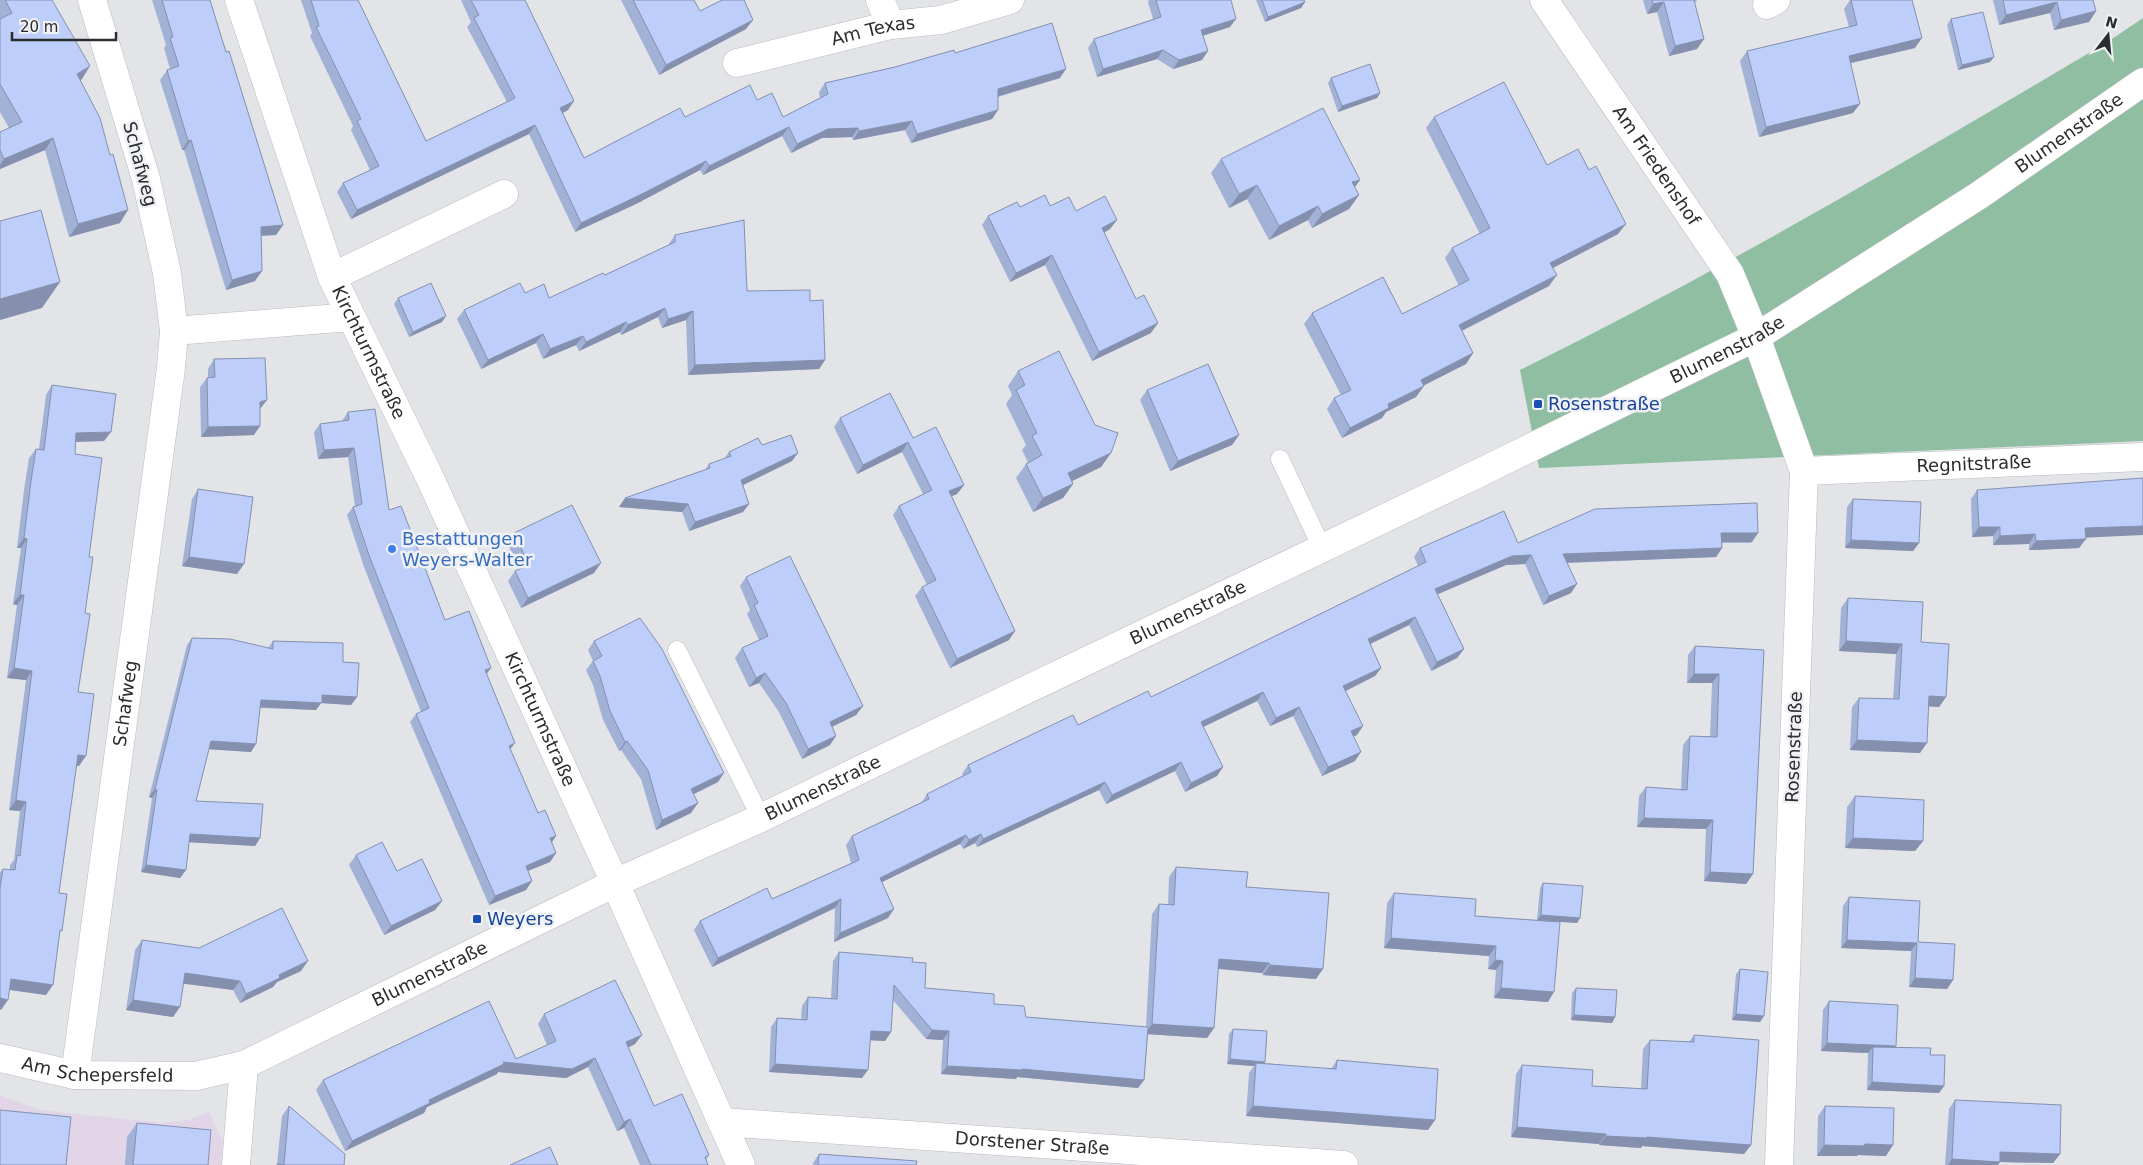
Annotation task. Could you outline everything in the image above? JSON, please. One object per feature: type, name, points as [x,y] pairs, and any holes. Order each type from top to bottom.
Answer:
[{"type":"street","name":"Schafweg","points":[[76,1075],[171,368],[174,331],[167,272],[146,179],[92,0]]},
{"type":"street","name":"Kirchturmstraße","points":[[239,0],[332,277],[429,476],[615,883],[740,1165]]},
{"type":"street","points":[[880,0],[891,25]]},
{"type":"street","name":"Am Texas","points":[[737,63],[891,25],[941,20],[1010,0]]},
{"type":"street","name":"Am Friedenshof","points":[[1544,0],[1730,274],[1756,337]]},
{"type":"street","name":"Blumenstraße","points":[[196,1076],[244,1065],[615,883],[761,818],[1756,337],[1978,196],[2143,82]]},
{"type":"street","name":"Kirchturmstraße","points":[[332,277],[504,194]]},
{"type":"street","points":[[174,331],[351,317]]},
{"type":"street","name":"Rosenstraße","points":[[1756,337],[1804,472],[1779,1165]]},
{"type":"street","name":"Regnitstraße","points":[[1804,472],[2143,456]]},
{"type":"street","name":"Am Schepersfeld","points":[[0,1058],[76,1075],[196,1076]]},
{"type":"street","points":[[236,1165],[244,1065]]},
{"type":"street","name":"Dorstener Straße","points":[[722,1122],[1344,1165]]},
{"type":"lane","points":[[1280,459],[1322,548]]},
{"type":"lane","points":[[677,650],[761,818]]},
{"type":"shaded area","points":[[0,1095],[40,1110],[163,1123],[188,1120],[209,1112],[223,1142],[221,1165],[0,1165]]},
{"type":"green space","points":[[2143,18],[2143,441],[1539,468],[1520,370],[1669,293],[1816,212],[2106,43]]},
{"type":"building","points":[[5,0],[52,0],[90,66],[77,74],[100,118],[110,155],[113,154],[128,210],[78,224],[53,138],[4,159],[0,150],[0,132],[22,122],[0,84],[0,19],[12,13]]},
{"type":"building","points":[[162,0],[210,0],[226,52],[229,51],[283,225],[261,227],[262,271],[232,280],[191,140],[188,141],[167,70],[179,66],[170,38],[173,37]]},
{"type":"building","points":[[311,0],[358,0],[426,141],[515,98],[474,18],[479,15],[471,0],[525,0],[574,101],[560,108],[584,158],[680,108],[685,117],[750,85],[757,100],[772,93],[783,117],[828,94],[825,83],[895,67],[954,50],[955,53],[1052,23],[1066,69],[998,89],[998,110],[917,134],[912,121],[859,131],[858,128],[828,129],[797,144],[789,127],[709,166],[706,161],[581,223],[535,125],[357,210],[343,183],[379,166],[357,121],[361,119],[316,27],[319,26]]},
{"type":"building","points":[[633,0],[694,0],[700,11],[722,0],[744,0],[753,20],[666,65]]},
{"type":"building","points":[[1156,0],[1231,0],[1236,19],[1201,30],[1208,51],[1179,60],[1163,50],[1103,69],[1094,39],[1161,17]]},
{"type":"building","points":[[1262,0],[1304,0],[1305,2],[1268,17]]},
{"type":"building","points":[[1652,0],[1694,0],[1704,39],[1675,46],[1664,2],[1653,4]]},
{"type":"building","points":[[1851,0],[1912,0],[1922,38],[1849,56],[1860,104],[1766,127],[1747,51],[1857,25]]},
{"type":"building","points":[[2003,0],[2093,0],[2096,11],[2061,20],[2057,2],[2006,15]]},
{"type":"building","points":[[1983,12],[1994,57],[1962,65],[1951,19]]},
{"type":"building","points":[[1370,64],[1380,93],[1342,106],[1331,78]]},
{"type":"building","points":[[1504,82],[1547,165],[1578,149],[1589,170],[1596,166],[1626,224],[1550,263],[1557,275],[1459,325],[1473,353],[1421,380],[1424,386],[1388,404],[1389,408],[1350,428],[1334,398],[1351,390],[1312,313],[1383,277],[1402,314],[1469,280],[1452,248],[1490,228],[1434,117]]},
{"type":"building","points":[[1323,108],[1360,180],[1352,182],[1359,195],[1322,214],[1318,206],[1279,226],[1257,185],[1239,194],[1221,159]]},
{"type":"building","points":[[1045,195],[1050,206],[1069,197],[1076,211],[1105,196],[1117,220],[1102,228],[1136,299],[1144,295],[1158,323],[1099,352],[1052,255],[1016,273],[988,216],[1017,202],[1020,207]]},
{"type":"building","points":[[41,210],[60,282],[0,299],[0,221]]},
{"type":"building","points":[[744,220],[747,291],[810,290],[810,301],[823,300],[825,360],[695,365],[693,311],[668,319],[665,308],[628,325],[626,322],[586,342],[583,336],[550,349],[543,334],[488,360],[464,310],[520,283],[525,293],[544,284],[549,298],[603,273],[605,275],[675,242],[675,235]]},
{"type":"building","points":[[431,283],[446,316],[413,332],[398,298]]},
{"type":"building","points":[[1059,351],[1095,425],[1118,433],[1111,453],[1068,473],[1073,484],[1043,498],[1026,464],[1042,455],[1032,436],[1037,433],[1016,390],[1025,385],[1018,371]]},
{"type":"building","points":[[265,358],[267,400],[260,402],[260,426],[208,427],[207,378],[215,377],[214,359]]},
{"type":"building","points":[[1208,364],[1239,435],[1178,461],[1147,390]]},
{"type":"building","points":[[52,385],[116,394],[111,432],[76,433],[75,454],[102,458],[89,557],[93,557],[85,613],[90,614],[78,692],[94,694],[86,756],[78,755],[59,893],[67,894],[53,985],[11,979],[8,1000],[0,998],[0,888],[3,869],[15,870],[17,855],[20,856],[26,802],[16,800],[32,671],[14,668],[24,595],[20,595],[27,539],[24,538],[31,481],[36,449],[44,450]]},
{"type":"building","points":[[890,393],[913,438],[936,427],[964,485],[949,491],[1015,631],[957,659],[922,587],[936,580],[899,506],[932,490],[908,442],[863,465],[840,418]]},
{"type":"building","points":[[375,409],[389,510],[401,506],[445,620],[469,611],[491,668],[485,670],[515,743],[509,746],[538,813],[545,810],[556,836],[550,838],[556,853],[526,866],[532,881],[495,896],[416,714],[429,708],[370,558],[353,507],[362,504],[354,448],[324,450],[320,424],[349,420],[348,412]]},
{"type":"building","points":[[791,435],[798,453],[741,480],[749,504],[695,522],[688,504],[625,498],[710,468],[709,464],[731,456],[729,452],[758,438],[762,445]]},
{"type":"building","points":[[2143,478],[2143,526],[2085,528],[2086,539],[2036,541],[2035,534],[2000,536],[2000,527],[1979,527],[1977,490]]},
{"type":"building","points":[[198,489],[253,497],[244,564],[189,557]]},
{"type":"building","points":[[1853,499],[1921,502],[1919,543],[1851,540]]},
{"type":"building","points":[[1757,503],[1758,533],[1721,533],[1722,548],[1563,554],[1577,584],[1549,596],[1531,555],[1512,556],[1435,589],[1464,649],[1437,662],[1415,617],[1368,639],[1381,668],[1343,686],[1363,726],[1351,731],[1361,752],[1328,767],[1299,707],[1276,718],[1263,692],[1201,722],[1223,767],[1191,783],[1181,762],[1112,795],[1105,782],[983,839],[981,834],[969,840],[966,835],[880,878],[894,909],[840,933],[841,899],[718,958],[700,921],[767,888],[772,899],[859,860],[852,836],[929,799],[927,794],[971,772],[968,765],[1073,715],[1078,725],[1148,691],[1151,697],[1426,562],[1420,548],[1504,511],[1518,543],[1595,509]]},
{"type":"building","points":[[572,505],[601,563],[528,598],[515,571],[529,565],[514,533]]},
{"type":"building","points":[[790,556],[863,706],[830,722],[836,736],[808,749],[786,703],[765,673],[756,678],[742,648],[768,636],[754,605],[758,603],[746,577]]},
{"type":"building","points":[[1848,598],[1923,602],[1921,642],[1949,644],[1946,697],[1929,696],[1927,743],[1857,740],[1859,698],[1899,699],[1902,644],[1846,641]]},
{"type":"building","points":[[640,618],[662,649],[724,773],[691,789],[698,803],[662,820],[648,770],[627,741],[625,742],[610,711],[600,676],[593,661],[602,656],[594,641]]},
{"type":"building","points":[[192,638],[230,639],[273,649],[273,641],[343,643],[343,662],[359,663],[357,697],[322,695],[322,703],[261,700],[256,744],[211,741],[196,801],[263,804],[260,838],[190,834],[186,870],[146,865],[157,790],[155,789]]},
{"type":"building","points":[[1695,646],[1764,650],[1753,874],[1710,872],[1713,820],[1644,818],[1646,787],[1687,790],[1690,736],[1717,737],[1719,674],[1694,674]]},
{"type":"building","points":[[1855,796],[1924,800],[1923,841],[1853,838]]},
{"type":"building","points":[[382,842],[397,871],[422,859],[442,901],[391,926],[356,855]]},
{"type":"building","points":[[1176,867],[1248,872],[1246,887],[1329,893],[1323,969],[1219,959],[1214,1028],[1152,1024],[1159,904],[1174,905]]},
{"type":"building","points":[[1543,883],[1583,886],[1580,918],[1541,915]]},
{"type":"building","points":[[1394,893],[1476,899],[1475,916],[1560,922],[1554,992],[1501,988],[1503,961],[1495,960],[1496,946],[1391,938]]},
{"type":"building","points":[[1849,897],[1920,901],[1918,942],[1955,944],[1953,980],[1915,978],[1917,943],[1847,940]]},
{"type":"building","points":[[282,908],[308,961],[279,975],[280,978],[246,994],[240,981],[185,973],[180,1007],[133,1000],[142,940],[199,948]]},
{"type":"building","points":[[839,952],[913,958],[912,962],[926,963],[925,988],[994,994],[994,1004],[1024,1006],[1026,1017],[1148,1027],[1144,1080],[1022,1069],[947,1066],[949,1031],[932,1030],[894,985],[891,1032],[871,1031],[868,1070],[775,1064],[777,1018],[807,1020],[808,997],[837,999]]},
{"type":"building","points":[[1740,969],[1768,972],[1764,1016],[1736,1014]]},
{"type":"building","points":[[615,980],[642,1035],[626,1042],[654,1106],[682,1094],[709,1155],[705,1157],[708,1165],[651,1165],[630,1119],[624,1122],[595,1058],[572,1069],[503,1062],[504,1064],[429,1100],[430,1103],[352,1141],[323,1080],[489,1001],[516,1059],[556,1041],[544,1014]]},
{"type":"building","points":[[1576,988],[1617,990],[1615,1017],[1574,1015]]},
{"type":"building","points":[[1829,1001],[1898,1005],[1896,1046],[1827,1043]]},
{"type":"building","points":[[1233,1029],[1267,1031],[1265,1062],[1230,1059]]},
{"type":"building","points":[[1694,1035],[1759,1040],[1751,1145],[1647,1137],[1606,1136],[1606,1134],[1517,1127],[1522,1065],[1593,1070],[1592,1086],[1647,1089],[1650,1040],[1694,1042]]},
{"type":"building","points":[[1873,1047],[1931,1048],[1930,1055],[1945,1055],[1944,1086],[1872,1082]]},
{"type":"building","points":[[1337,1060],[1438,1069],[1435,1120],[1253,1106],[1256,1063],[1336,1069]]},
{"type":"building","points":[[1955,1100],[2061,1105],[2060,1154],[2000,1152],[2000,1162],[1952,1159]]},
{"type":"building","points":[[289,1106],[345,1154],[344,1165],[284,1165]]},
{"type":"building","points":[[1825,1106],[1894,1108],[1893,1145],[1824,1145]]},
{"type":"building","points":[[0,1110],[71,1117],[66,1165],[0,1165]]},
{"type":"building","points":[[137,1123],[211,1130],[208,1165],[133,1165]]},
{"type":"building","points":[[550,1147],[558,1165],[510,1165]]},
{"type":"building","points":[[819,1154],[917,1161],[916,1165],[818,1165]]},
{"type":"place","name":"Rosenstraße","points":[[1538,404]]},
{"type":"place","name":"Bestattungen Weyers-Walter","points":[[392,549]]},
{"type":"place","name":"Weyers","points":[[477,919]]}]
